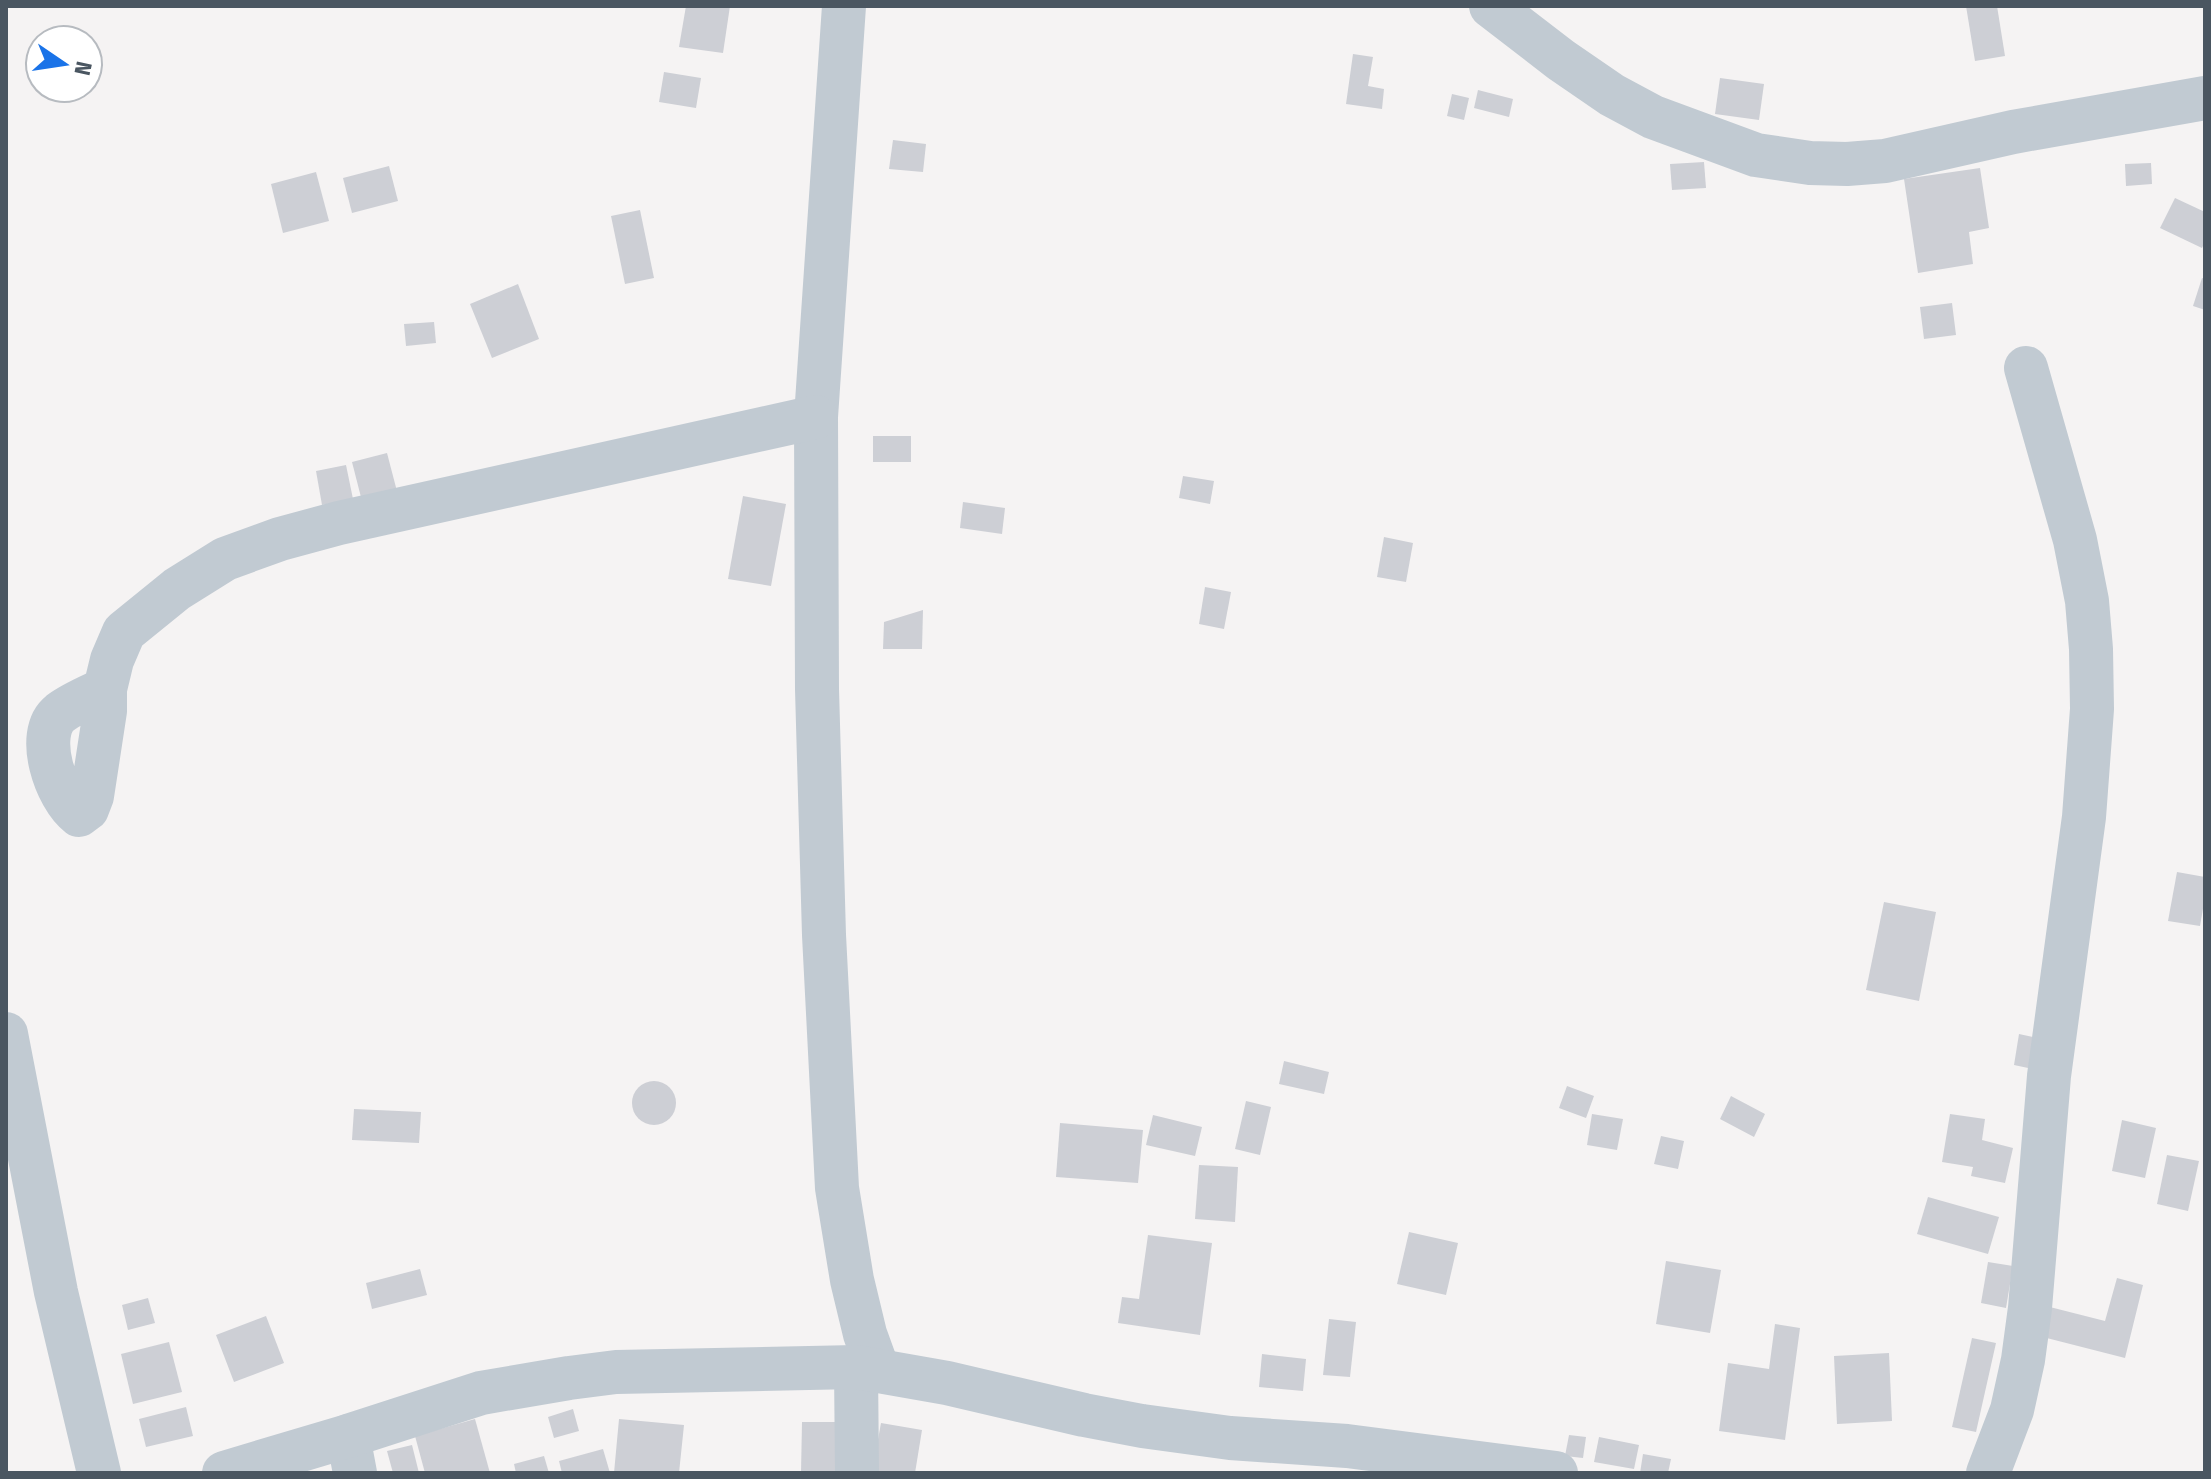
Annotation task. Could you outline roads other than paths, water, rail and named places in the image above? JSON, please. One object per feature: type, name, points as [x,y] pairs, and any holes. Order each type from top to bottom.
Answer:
[{"type":"street","points":[[844,6],[816,417],[824,935],[837,1188],[852,1280],[865,1334],[867,1369],[857,1473]]},
{"type":"street","points":[[1491,6],[1612,95],[1653,117],[1756,155],[1810,163],[1885,161],[2013,132],[2205,98]]},
{"type":"street","points":[[1988,1473],[2012,1410],[2023,1360],[2049,1076],[2084,817],[2092,709],[2091,649],[2084,586],[2075,540],[2026,368]]},
{"type":"street","points":[[105,689],[112,660],[124,632],[177,589],[225,559],[280,539],[339,523],[816,417]]},
{"type":"street","points":[[6,1034],[56,1292],[99,1473]]},
{"type":"street","points":[[224,1473],[352,1455],[481,1393],[569,1378],[616,1372],[867,1369],[947,1383],[1142,1426],[1230,1456],[1347,1446],[1556,1473]]}]
